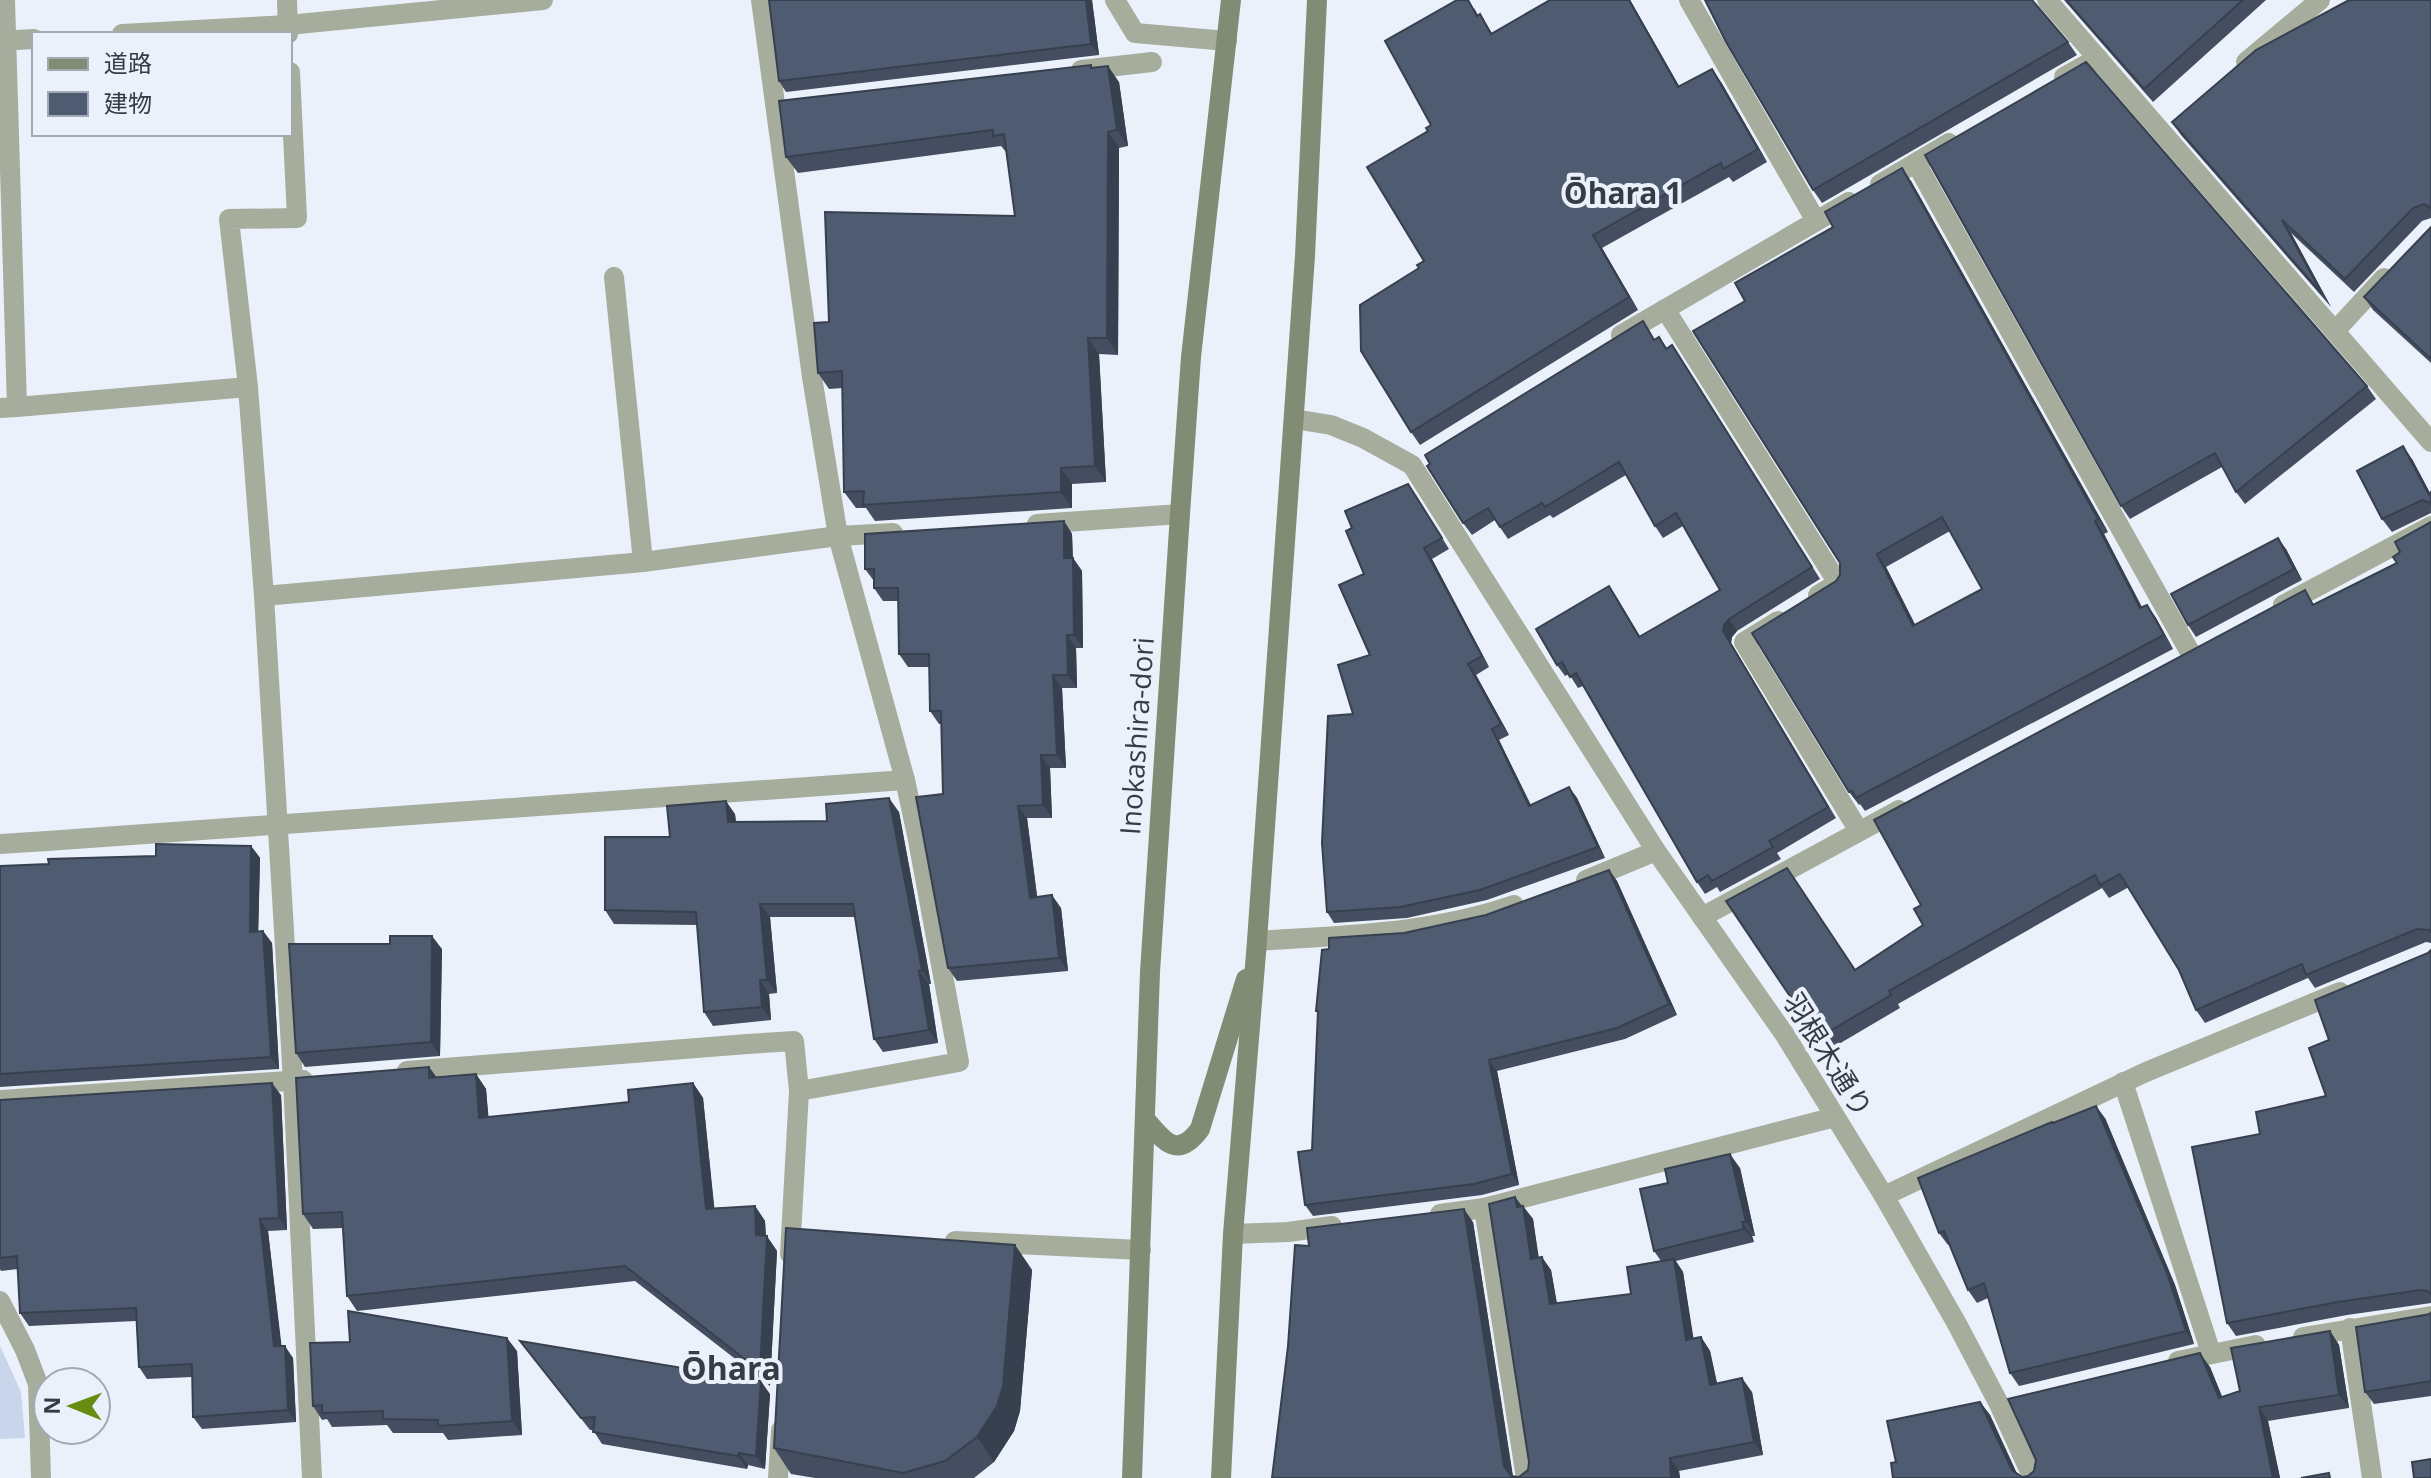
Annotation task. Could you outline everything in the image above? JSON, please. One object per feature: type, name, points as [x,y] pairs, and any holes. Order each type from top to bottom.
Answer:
[{"type":"main road","name":"Inokashira-dori","points":[[1132,1478],[1150,972],[1180,514],[1191,357],[1231,0]]},
{"type":"main road","points":[[1221,1478],[1233,1234],[1257,941],[1305,256],[1317,0]]},
{"type":"main road","points":[[1146,1120],[1167,1144],[1179,1146],[1190,1143],[1200,1129],[1257,941]]},
{"type":"street","points":[[5,0],[9,408],[248,387]]},
{"type":"street","points":[[287,0],[288,29]]},
{"type":"street","points":[[188,32],[288,29],[543,0]]},
{"type":"street","points":[[761,0],[783,105],[812,377],[838,536],[905,780],[959,1062],[799,1091]]},
{"type":"street","points":[[1115,0],[1135,33],[1227,41]]},
{"type":"street","points":[[1689,0],[1816,221]]},
{"type":"street","points":[[2047,0],[2098,58],[2170,126],[2335,331],[2431,442]]},
{"type":"street","points":[[2236,71],[2320,0]]},
{"type":"street","points":[[4,40],[32,39]]},
{"type":"street","points":[[2053,84],[2098,58]]},
{"type":"street","points":[[1058,73],[1152,62]]},
{"type":"street","points":[[292,114],[297,218],[229,219],[248,387],[264,596],[293,1081],[312,1478]]},
{"type":"street","points":[[1600,348],[1971,131]]},
{"type":"street","points":[[1916,163],[2192,654]]},
{"type":"street","points":[[2335,331],[2396,266]]},
{"type":"street","points":[[614,277],[643,562]]},
{"type":"street","points":[[1665,309],[1838,583],[1744,642],[1859,831]]},
{"type":"street","points":[[1294,419],[1331,425],[1363,438],[1412,465],[1431,452]]},
{"type":"street","name":"羽根木通り","points":[[1412,465],[1656,851],[1785,1035],[1884,1196],[1957,1324],[2033,1478]]},
{"type":"street","points":[[1024,524],[1180,514]]},
{"type":"street","points":[[2262,616],[2431,526]]},
{"type":"street","points":[[264,596],[643,562],[838,536],[916,531]]},
{"type":"street","points":[[0,844],[905,780]]},
{"type":"street","points":[[1702,917],[1914,801]]},
{"type":"street","points":[[1562,888],[1656,851]]},
{"type":"street","points":[[1257,941],[1409,931],[1491,913],[1534,898]]},
{"type":"street","points":[[1884,1196],[2123,1082],[2358,985]]},
{"type":"street","points":[[387,1073],[794,1041],[799,1091],[799,1233],[788,1279]]},
{"type":"street","points":[[0,1100],[324,1078]]},
{"type":"street","points":[[2123,1082],[2211,1353]]},
{"type":"street","points":[[1423,1215],[1484,1208],[1835,1117]]},
{"type":"street","points":[[1484,1208],[1526,1478]]},
{"type":"street","points":[[1233,1234],[1288,1232],[1348,1224]]},
{"type":"street","points":[[933,1240],[1141,1250]]},
{"type":"street","points":[[0,1301],[38,1384],[41,1478]]},
{"type":"street","points":[[2153,1367],[2211,1353],[2431,1316]]},
{"type":"street","points":[[2350,1328],[2372,1478]]},
{"type":"street","points":[[1999,1404],[2025,1398]]},
{"type":"street","points":[[778,1478],[781,1417]]},
{"type":"shaded area","points":[[0,1346],[21,1392],[25,1438],[0,1439]]},
{"type":"building","points":[[769,0],[1086,0],[1091,44],[779,81]]},
{"type":"building","points":[[1457,0],[1468,0],[1491,34],[1550,0],[1629,0],[1678,87],[1712,69],[1758,149],[1723,169],[1721,163],[1593,235],[1629,297],[1411,432],[1361,351],[1360,305],[1419,268],[1417,265],[1424,261],[1367,167],[1428,131],[1426,128],[1431,125],[1385,41]]},
{"type":"building","points":[[1705,0],[2032,0],[2068,42],[1813,190],[1726,42]]},
{"type":"building","points":[[2066,0],[2243,0],[2144,89]]},
{"type":"building","points":[[2349,0],[2431,0],[2431,208],[2424,204],[2413,208],[2345,279],[2282,220],[2322,294],[2172,122],[2256,50]]},
{"type":"building","points":[[2086,62],[2367,386],[2236,492],[2215,453],[2121,506],[1925,155]]},
{"type":"building","points":[[1091,65],[1091,68],[1108,66],[1117,130],[1108,132],[1107,338],[1088,338],[1095,466],[1061,468],[1061,492],[863,505],[864,491],[844,492],[842,371],[818,373],[814,323],[829,322],[825,212],[1015,216],[1004,134],[993,136],[993,130],[786,157],[779,101]]},
{"type":"building","points":[[1902,168],[2098,519],[2095,521],[2140,608],[2147,605],[2164,635],[1856,798],[1852,791],[1849,792],[1752,633],[1836,581],[1840,575],[1840,563],[1693,331],[1745,301],[1735,283],[1833,227],[1825,212]],"holes":[[[1942,517],[1982,589],[1913,626],[1877,554]]]},
{"type":"building","points":[[2431,227],[2431,359],[2364,297]]},
{"type":"building","points":[[1643,321],[1654,340],[1659,337],[1666,349],[1672,345],[1812,567],[1729,619],[1723,631],[1828,807],[1769,841],[1773,847],[1712,881],[1708,875],[1697,882],[1576,673],[1570,677],[1562,662],[1557,665],[1536,629],[1609,586],[1639,637],[1720,590],[1676,513],[1655,526],[1619,462],[1545,507],[1542,503],[1500,527],[1488,508],[1463,523],[1427,466],[1430,464],[1425,455]]},
{"type":"building","points":[[2403,446],[2429,495],[2431,492],[2431,504],[2422,500],[2382,519],[2357,471]]},
{"type":"building","points":[[1408,484],[1442,538],[1424,548],[1482,656],[1468,664],[1501,724],[1492,729],[1529,806],[1569,787],[1598,847],[1480,890],[1400,907],[1327,912],[1322,843],[1328,716],[1353,714],[1338,665],[1370,655],[1339,585],[1364,574],[1346,531],[1352,528],[1345,511]]},
{"type":"building","points":[[1064,521],[1064,558],[1073,558],[1074,635],[1067,635],[1068,675],[1053,675],[1057,755],[1041,755],[1043,805],[1018,806],[1030,898],[1052,895],[1059,958],[948,968],[916,797],[943,794],[941,711],[930,711],[929,654],[899,654],[898,588],[874,588],[874,569],[865,569],[865,534]]},
{"type":"building","points":[[2431,522],[2431,932],[2417,929],[2306,975],[2302,964],[2196,1010],[2179,970],[2120,874],[2100,885],[2095,875],[1889,991],[1891,995],[1818,1038],[1726,901],[1787,868],[1855,970],[1923,925],[1914,909],[1921,905],[1874,820],[2305,590],[2313,605],[2397,563],[2393,557],[2400,552],[2395,542]]},
{"type":"building","points":[[2278,538],[2294,569],[2188,625],[2171,594]]},
{"type":"building","points":[[889,798],[922,970],[919,971],[929,1030],[874,1039],[853,904],[760,904],[767,980],[760,980],[762,1007],[704,1012],[696,912],[605,910],[605,837],[670,837],[667,806],[726,801],[728,822],[827,821],[826,804]]},
{"type":"building","points":[[156,844],[251,846],[250,932],[263,931],[271,1057],[0,1074],[0,866],[49,864],[48,859],[156,856]]},
{"type":"building","points":[[1609,870],[1669,1004],[1617,1028],[1489,1060],[1512,1174],[1474,1184],[1305,1205],[1298,1152],[1312,1150],[1316,1011],[1322,950],[1329,949],[1329,938],[1404,933],[1486,915]]},
{"type":"building","points":[[390,936],[432,936],[431,1042],[296,1053],[289,944],[390,944]]},
{"type":"building","points":[[2431,950],[2431,1294],[2420,1290],[2227,1323],[2192,1147],[2260,1134],[2256,1112],[2326,1096],[2309,1048],[2329,1040],[2315,1000]]},
{"type":"building","points":[[429,1067],[429,1078],[476,1074],[479,1118],[629,1102],[628,1090],[693,1083],[706,1209],[755,1206],[756,1235],[767,1236],[760,1371],[625,1266],[347,1296],[342,1212],[303,1214],[296,1078]]},
{"type":"building","points":[[272,1083],[279,1218],[260,1219],[274,1346],[285,1346],[288,1410],[193,1417],[192,1364],[139,1367],[136,1308],[20,1313],[17,1256],[0,1258],[0,1100]]},
{"type":"building","points":[[2096,1106],[2167,1273],[2186,1331],[2010,1373],[1984,1283],[1968,1290],[1944,1231],[1939,1233],[1918,1178]]},
{"type":"building","points":[[1730,1154],[1746,1222],[1742,1222],[1744,1229],[1654,1251],[1640,1189],[1668,1183],[1665,1169]]},
{"type":"building","points":[[1515,1197],[1517,1207],[1523,1206],[1531,1259],[1542,1257],[1550,1304],[1631,1294],[1627,1267],[1674,1259],[1686,1340],[1701,1337],[1710,1385],[1742,1378],[1754,1442],[1670,1458],[1671,1478],[1272,1478],[1288,1346],[1295,1245],[1309,1246],[1307,1228],[1464,1209],[1504,1466],[1511,1476],[1519,1477],[1528,1470],[1489,1204]]},
{"type":"building","points":[[786,1228],[1015,1245],[1003,1386],[997,1406],[977,1437],[945,1461],[903,1473],[774,1448]]},
{"type":"building","points":[[348,1311],[507,1338],[512,1421],[438,1426],[438,1420],[383,1419],[383,1411],[322,1413],[322,1405],[313,1406],[310,1343],[350,1342]]},
{"type":"building","points":[[2431,1312],[2431,1381],[2365,1392],[2356,1327]]},
{"type":"building","points":[[2330,1331],[2339,1395],[2259,1407],[2273,1478],[1893,1478],[1891,1463],[1896,1462],[1887,1421],[1980,1402],[2012,1470],[2022,1477],[2028,1476],[2034,1471],[2036,1460],[2008,1399],[2200,1353],[2219,1398],[2240,1391],[2231,1348]]},
{"type":"building","points":[[520,1341],[761,1381],[756,1456],[739,1453],[738,1456],[593,1432],[595,1417],[581,1418]]},
{"type":"building","points":[[2431,1459],[2431,1478],[2414,1478],[2412,1462]]},
{"type":"building","points":[[2329,1473],[2330,1478],[2301,1478]]},
{"type":"district","name":"Ōhara 1","points":[[1623,194]]},
{"type":"district","name":"Ōhara","points":[[731,1369]]}]
